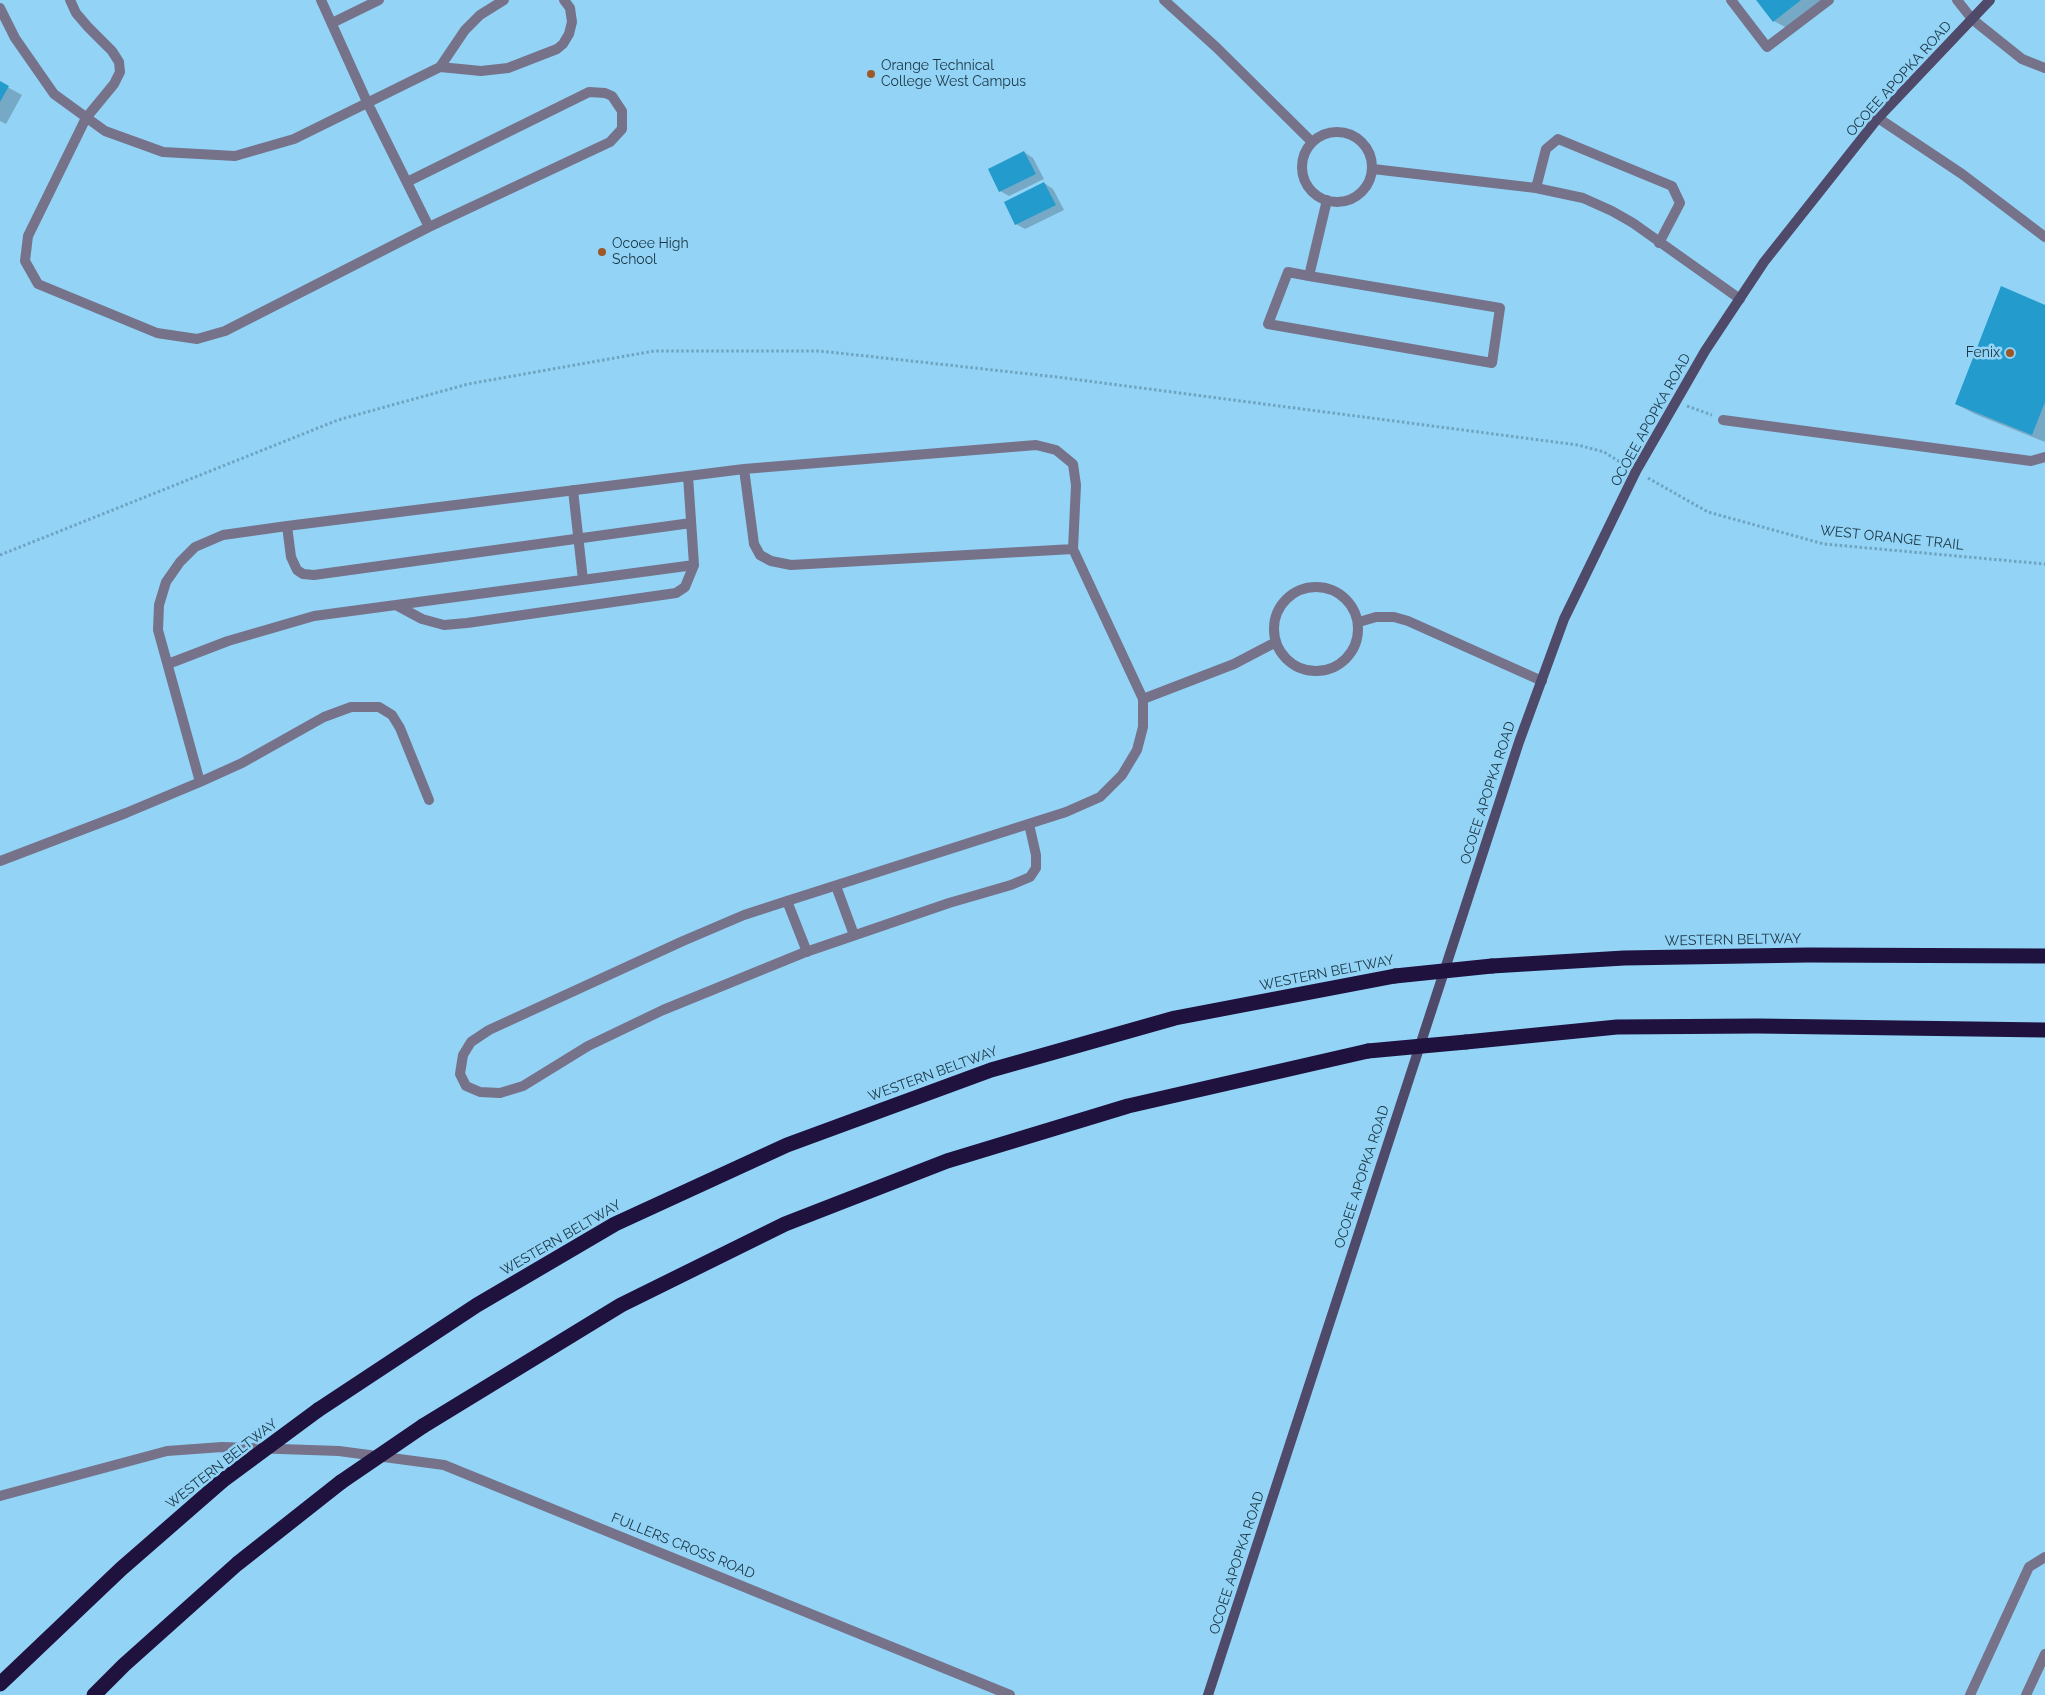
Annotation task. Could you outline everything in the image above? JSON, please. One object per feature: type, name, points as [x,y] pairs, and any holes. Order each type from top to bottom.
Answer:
[{"type":"highway","name":"WESTERN BELTWAY","points":[[0,1684],[121,1568],[222,1481],[318,1410],[477,1306],[614,1224],[787,1145],[991,1070],[1165,1021],[1395,976],[1492,966],[1624,958],[2045,956]]},
{"type":"highway","points":[[94,1695],[124,1665],[237,1564],[341,1482],[423,1426],[621,1305],[785,1224],[947,1162],[1128,1106],[1368,1051],[1617,1027],[1758,1026],[2045,1030]]},
{"type":"main road","name":"OCOEE APOPKA ROAD","points":[[1208,1695],[1513,761],[1564,620],[1636,471],[1675,401],[1764,262],[1878,118],[1990,0]]},
{"type":"street","points":[[70,0],[76,13],[112,51],[119,62],[120,72],[114,84],[86,118],[28,236],[25,261],[38,284],[157,333],[197,339],[225,331],[430,228],[610,142],[622,130],[622,111],[612,96],[605,93],[589,92],[407,182]]},
{"type":"street","points":[[321,0],[368,104],[430,228]]},
{"type":"street","points":[[332,23],[379,0]]},
{"type":"street","points":[[0,8],[15,38],[54,94],[104,131],[163,152],[235,156],[294,139],[440,67],[465,30],[480,15],[504,0]]},
{"type":"street","points":[[440,67],[481,71],[508,68],[557,49],[563,44],[569,34],[572,22],[570,8],[564,0]]},
{"type":"street","points":[[1164,0],[1216,47],[1312,142]]},
{"type":"street","points":[[1732,0],[1767,47],[1829,0]]},
{"type":"street","points":[[1957,0],[1972,19],[2022,59],[2045,68]]},
{"type":"street","points":[[1878,118],[1962,174],[2045,237]]},
{"type":"street","points":[[1341,131],[1361,140],[1368,148],[1372,158],[1373,169],[1368,185],[1356,197],[1346,201],[1334,202],[1312,192],[1305,181],[1302,169],[1303,157],[1317,137],[1328,132],[1341,131]]},
{"type":"street","points":[[1536,188],[1546,149],[1558,139],[1672,186],[1680,203],[1659,243]]},
{"type":"street","points":[[1373,169],[1536,188],[1583,198],[1612,210],[1740,299]]},
{"type":"street","points":[[1309,276],[1327,200]]},
{"type":"street","points":[[1288,272],[1309,276],[1500,308],[1492,363],[1268,324],[1288,272]]},
{"type":"street","points":[[1723,420],[2031,461],[2045,458]]},
{"type":"street","points":[[200,782],[158,630],[159,605],[166,582],[180,562],[196,547],[222,535],[744,469],[1036,445],[1056,450],[1073,464],[1076,485],[1074,549],[1143,698],[1143,727],[1137,750],[1122,775],[1100,797],[1066,812],[744,915],[692,938],[489,1030],[471,1042],[462,1055],[460,1074],[466,1086],[480,1092],[500,1093],[523,1086],[588,1046],[664,1010],[807,952],[949,903],[1030,878],[1036,868],[1036,855],[1029,824]]},
{"type":"street","points":[[744,469],[754,544],[760,555],[771,561],[791,565],[1074,549]]},
{"type":"street","points":[[396,605],[422,619],[444,625],[676,593],[684,587],[694,565],[688,476]]},
{"type":"street","points":[[573,490],[583,580]]},
{"type":"street","points":[[287,526],[291,557],[297,570],[303,574],[314,575],[691,524]]},
{"type":"street","points":[[168,664],[228,640],[314,616],[694,565]]},
{"type":"street","points":[[1320,587],[1334,591],[1346,599],[1354,608],[1359,622],[1358,638],[1352,654],[1341,664],[1328,670],[1314,672],[1301,669],[1285,658],[1276,642],[1274,626],[1277,613],[1289,598],[1306,588],[1320,587]]},
{"type":"street","points":[[1359,622],[1376,617],[1394,617],[1408,621],[1542,681]]},
{"type":"street","points":[[1143,698],[1234,664],[1276,642]]},
{"type":"street","points":[[0,861],[126,813],[200,782],[242,763],[324,717],[351,707],[379,706],[392,715],[400,728],[429,800]]},
{"type":"street","points":[[836,886],[854,936]]},
{"type":"street","points":[[787,901],[807,952]]},
{"type":"street","name":"FULLERS CROSS ROAD","points":[[0,1496],[168,1451],[222,1447],[339,1451],[444,1465],[1010,1695]]},
{"type":"street","points":[[1970,1695],[2029,1567],[2045,1557]]},
{"type":"street","points":[[2026,1695],[2045,1654]]},
{"type":"path","name":"WEST ORANGE TRAIL","points":[[0,555],[338,420],[468,384],[654,350],[820,350],[1057,377],[1578,445],[1604,452],[1708,512],[1824,544],[2045,564]]},
{"type":"path","points":[[1675,401],[1723,420]]},
{"type":"building","points":[[1756,0],[1801,0],[1773,22]]},
{"type":"building","points":[[0,81],[9,86],[0,102]]},
{"type":"building","points":[[1024,151],[1036,174],[999,192],[988,169]]},
{"type":"building","points":[[1044,182],[1056,205],[1015,225],[1004,202]]},
{"type":"building","name":"Fenix","points":[[2001,286],[2045,305],[2045,402],[2032,435],[1955,404]]},
{"type":"place","name":"Orange Technical College West Campus","points":[[871,74]]},
{"type":"place","name":"Ocoee High School","points":[[602,252]]},
{"type":"place","name":"Fenix","points":[[2010,353]]}]
